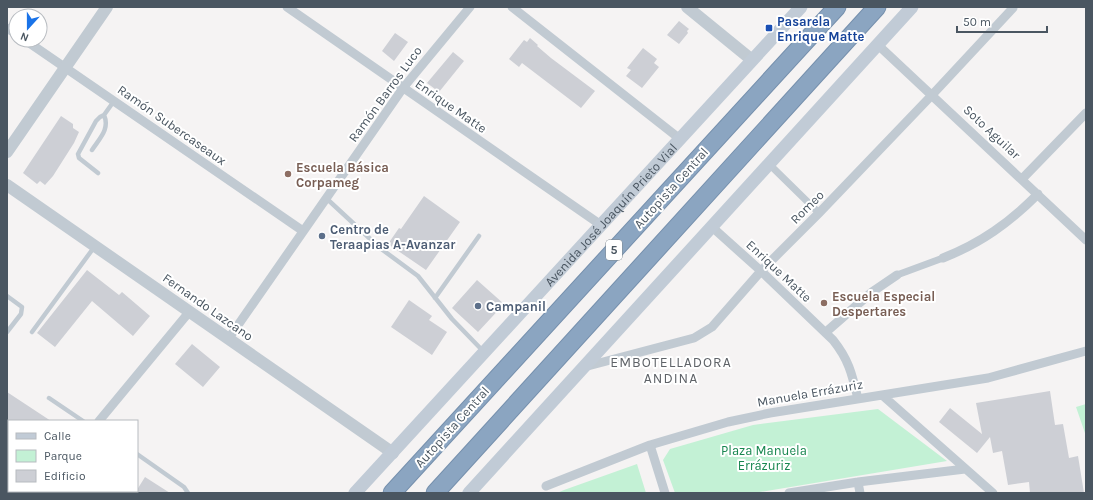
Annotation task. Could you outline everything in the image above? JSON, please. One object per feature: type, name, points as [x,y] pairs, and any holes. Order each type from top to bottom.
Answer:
[{"type":"highway","name":"Autopista Central","points":[[392,493],[837,7]]},
{"type":"highway","name":"5","points":[[435,493],[877,7]]},
{"type":"main road","name":"Avenida José Joaquín Prieto Vial","points":[[355,493],[801,7]]},
{"type":"main road","points":[[476,491],[584,367],[912,7]]},
{"type":"street","points":[[7,152],[107,7]]},
{"type":"street","name":"Enrique Matte","points":[[287,7],[601,225]]},
{"type":"street","name":"Ramón Barros Luco","points":[[229,338],[403,88],[470,7]]},
{"type":"street","points":[[512,7],[680,139]]},
{"type":"street","points":[[687,7],[752,60]]},
{"type":"street","name":"Romeo","points":[[584,367],[700,335],[712,327],[761,271],[819,213],[1013,8]]},
{"type":"street","name":"Soto Aguilar","points":[[878,45],[1086,240]]},
{"type":"street","name":"Ramón Subercaseaux","points":[[37,48],[303,231]]},
{"type":"street","points":[[1022,179],[1086,113]]},
{"type":"street","points":[[769,164],[819,213]]},
{"type":"street","name":"Fernando Lazcano","points":[[7,185],[393,453]]},
{"type":"street","points":[[826,332],[872,292],[897,275],[960,252],[992,234],[1013,218],[1038,194]]},
{"type":"street","name":"Enrique Matte","points":[[712,227],[826,332],[846,359],[854,379],[858,398]]},
{"type":"street","points":[[100,420],[190,311]]},
{"type":"street","name":"Manuela Errázuriz","points":[[546,486],[650,445],[752,417],[858,398],[988,378],[1086,351]]},
{"type":"street","points":[[882,395],[965,469],[983,489],[993,493]]},
{"type":"street","points":[[650,445],[665,493]]},
{"type":"street","points":[[789,493],[858,482],[965,469]]},
{"type":"street","points":[[858,482],[860,493]]},
{"type":"lane","points":[[98,173],[79,158],[78,154],[96,121],[104,115],[114,101]]},
{"type":"lane","points":[[92,150],[106,128],[104,115]]},
{"type":"lane","points":[[326,198],[380,248],[418,276],[452,319],[485,352]]},
{"type":"lane","points":[[435,298],[479,236]]},
{"type":"lane","points":[[32,332],[94,246]]},
{"type":"lane","points":[[7,296],[22,307],[21,314],[7,332]]},
{"type":"lane","points":[[49,398],[82,420]]},
{"type":"lane","points":[[138,455],[184,487],[188,493]]},
{"type":"green space","points":[[1086,404],[1086,436],[1076,407]]},
{"type":"green space","name":"Plaza Manuela Errázuriz","points":[[878,409],[947,461],[754,493],[675,493],[663,460],[670,449],[753,425]]},
{"type":"green space","points":[[637,464],[646,493],[557,493],[564,490]]},
{"type":"building","points":[[679,21],[689,29],[687,31],[688,33],[679,44],[667,35]]},
{"type":"building","points":[[395,33],[408,42],[394,61],[382,51]]},
{"type":"building","points":[[530,38],[551,58],[595,91],[581,108],[522,63],[519,67],[509,59],[524,40],[527,42]]},
{"type":"building","points":[[643,48],[657,59],[654,63],[659,67],[642,88],[626,76],[631,70],[627,68]]},
{"type":"building","points":[[453,52],[464,61],[439,92],[427,83]]},
{"type":"building","points":[[61,116],[73,124],[73,128],[79,132],[74,143],[53,176],[45,185],[40,181],[37,184],[23,173]]},
{"type":"building","points":[[424,196],[460,222],[426,270],[388,244],[399,228],[401,229]]},
{"type":"building","points":[[87,270],[119,295],[122,292],[150,316],[133,336],[92,301],[55,347],[37,333]]},
{"type":"building","name":"Campanil","points":[[477,280],[504,304],[478,332],[452,308]]},
{"type":"building","points":[[409,300],[432,316],[429,320],[447,332],[432,355],[391,327]]},
{"type":"building","points":[[192,344],[220,367],[203,387],[175,364]]},
{"type":"building","points":[[1050,391],[1055,425],[1063,424],[1069,458],[1078,456],[1084,493],[1030,493],[1029,482],[1008,485],[1002,451],[993,453],[990,437],[977,453],[939,422],[950,408],[982,434],[976,403]]},
{"type":"building","points":[[7,392],[49,420],[8,420],[7,421]]},
{"type":"building","points":[[145,477],[170,493],[135,493],[138,492],[138,488]]},
{"type":"place","name":"Pasarela Enrique Matte","points":[[769,28]]},
{"type":"place","name":"Escuela Básica Corpameg","points":[[288,174]]},
{"type":"place","name":"Centro de Teraapias A-Avanzar","points":[[322,236]]},
{"type":"place","name":"Escuela Especial Despertares","points":[[824,303]]},
{"type":"place","name":"Campanil","points":[[478,306]]},
{"type":"district","name":"EMBOTELLADORA ANDINA","points":[[671,370]]}]
